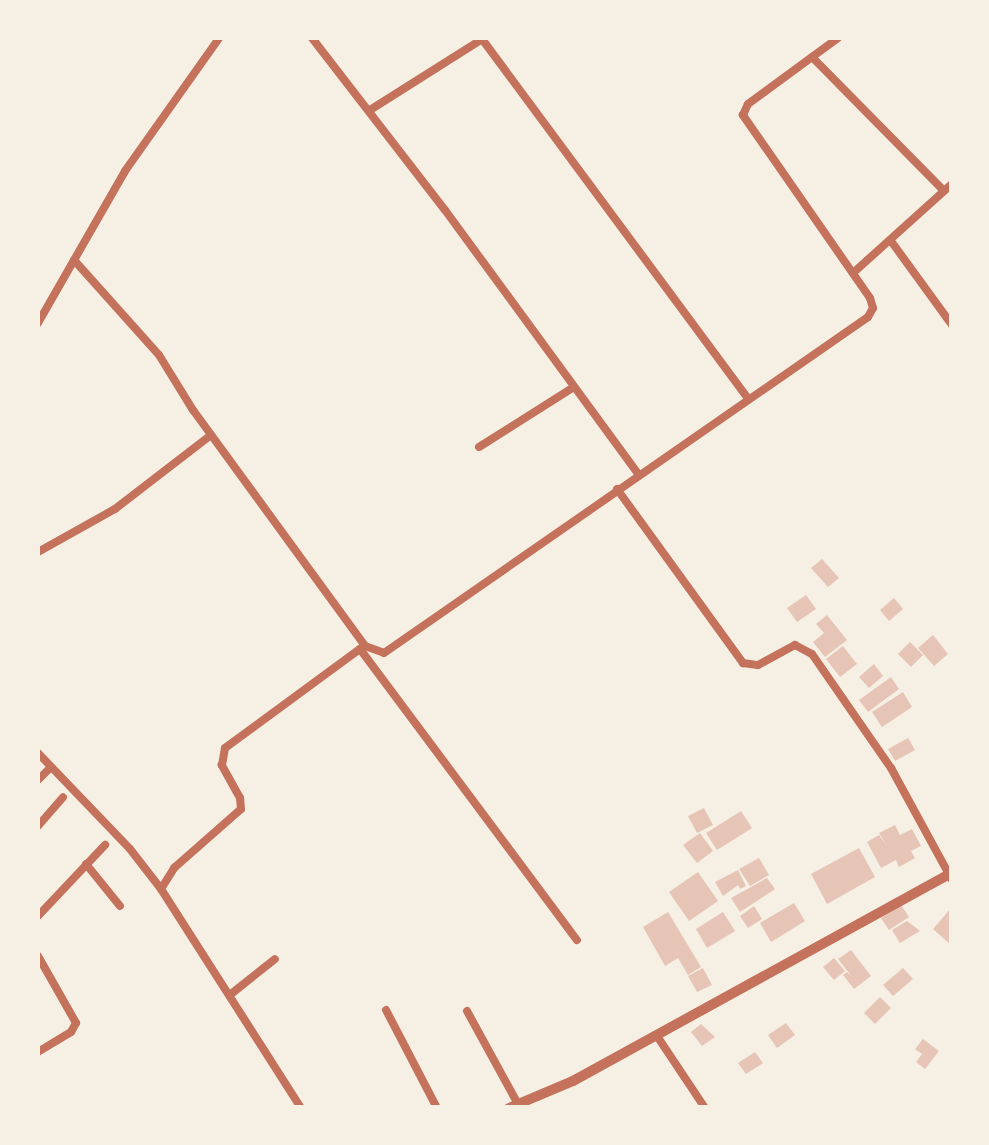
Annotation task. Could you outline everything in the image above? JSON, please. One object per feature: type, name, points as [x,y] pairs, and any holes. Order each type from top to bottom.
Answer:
[{"type":"street","points":[[38,323],[125,171],[219,38]]},
{"type":"street","points":[[312,38],[370,110],[638,474]]},
{"type":"street","points":[[370,110],[483,38],[748,398]]},
{"type":"street","points":[[363,647],[384,653],[868,317],[873,304],[744,116],[748,104],[838,38]]},
{"type":"street","points":[[812,57],[948,188],[853,273]]},
{"type":"street","points":[[891,241],[952,325]]},
{"type":"street","points":[[74,260],[150,344],[363,647],[578,940]]},
{"type":"street","points":[[479,447],[574,387]]},
{"type":"street","points":[[38,552],[115,509],[211,435]]},
{"type":"street","points":[[467,1011],[514,1106],[657,1036],[950,876],[908,796],[812,654],[796,646],[758,665],[744,664],[617,489]]},
{"type":"street","points":[[161,889],[174,868],[240,809],[240,798],[222,765],[225,748],[363,647]]},
{"type":"street","points":[[38,753],[130,849],[161,889],[301,1108]]},
{"type":"street","points":[[38,780],[51,767]]},
{"type":"street","points":[[38,826],[64,797]]},
{"type":"street","points":[[38,916],[104,845]]},
{"type":"street","points":[[86,864],[120,906]]},
{"type":"street","points":[[38,956],[42,974],[76,1023],[71,1032],[38,1052]]},
{"type":"street","points":[[231,994],[275,959]]},
{"type":"street","points":[[386,1010],[437,1108]]},
{"type":"street","points":[[657,1036],[705,1108]]},
{"type":"building","points":[[822,559],[839,578],[828,587],[811,568]]},
{"type":"building","points":[[806,595],[816,609],[797,622],[787,608]]},
{"type":"building","points":[[894,598],[903,609],[889,621],[880,610]]},
{"type":"building","points":[[827,615],[847,640],[825,657],[813,642],[824,633],[816,624]]},
{"type":"building","points":[[933,635],[948,654],[934,666],[918,648]]},
{"type":"building","points":[[910,642],[923,655],[911,667],[898,654]]},
{"type":"building","points":[[843,646],[857,664],[840,677],[826,659]]},
{"type":"building","points":[[874,664],[883,676],[869,688],[859,677]]},
{"type":"building","points":[[891,677],[899,689],[868,712],[859,700]]},
{"type":"building","points":[[903,692],[912,707],[882,727],[872,712]]},
{"type":"building","points":[[908,738],[915,750],[895,761],[888,749]]},
{"type":"building","points":[[704,808],[713,825],[697,833],[688,816]]},
{"type":"building","points":[[741,811],[752,828],[717,850],[706,833]]},
{"type":"building","points":[[895,825],[900,835],[912,829],[921,846],[911,851],[915,858],[899,867],[896,860],[881,868],[867,842],[879,835],[887,846],[879,833]]},
{"type":"building","points":[[700,833],[713,851],[697,863],[683,845]]},
{"type":"building","points":[[859,848],[875,877],[827,904],[811,874]]},
{"type":"building","points":[[759,858],[769,875],[750,886],[739,869]]},
{"type":"building","points":[[738,870],[746,886],[740,889],[738,885],[723,896],[715,882]]},
{"type":"building","points":[[698,872],[718,901],[689,921],[669,892]]},
{"type":"building","points":[[767,878],[775,889],[740,912],[731,898]]},
{"type":"building","points":[[794,903],[805,921],[771,942],[760,923]]},
{"type":"building","points":[[901,905],[909,917],[889,930],[881,918]]},
{"type":"building","points":[[754,906],[762,919],[748,928],[740,916]]},
{"type":"building","points":[[951,908],[951,945],[933,929]]},
{"type":"building","points":[[668,912],[701,967],[688,975],[678,958],[665,966],[643,927]]},
{"type":"building","points":[[723,912],[735,931],[707,948],[696,929]]},
{"type":"building","points":[[907,921],[920,931],[900,943],[892,930]]},
{"type":"building","points":[[851,950],[871,976],[854,989],[843,975],[847,972],[852,977],[838,959]]},
{"type":"building","points":[[834,958],[845,971],[834,980],[823,967]]},
{"type":"building","points":[[703,968],[712,985],[697,992],[688,976]]},
{"type":"building","points":[[903,968],[913,979],[893,996],[883,985]]},
{"type":"building","points":[[880,997],[891,1008],[875,1024],[864,1013]]},
{"type":"building","points":[[786,1023],[795,1035],[777,1048],[768,1035]]},
{"type":"building","points":[[701,1024],[715,1037],[702,1046],[691,1032]]},
{"type":"building","points":[[923,1039],[939,1051],[925,1069],[916,1062],[922,1054],[915,1049]]},
{"type":"building","points":[[755,1052],[763,1063],[746,1074],[738,1063]]}]
